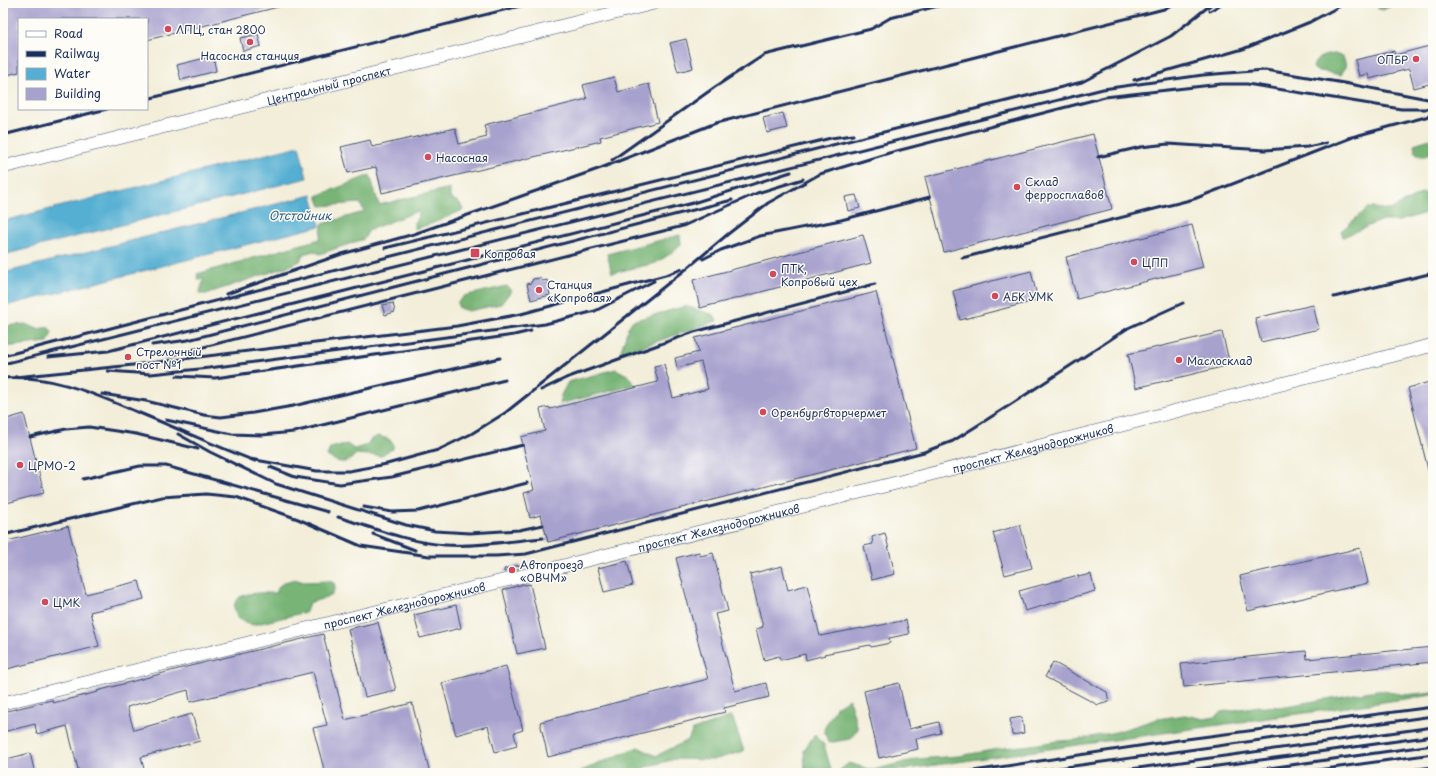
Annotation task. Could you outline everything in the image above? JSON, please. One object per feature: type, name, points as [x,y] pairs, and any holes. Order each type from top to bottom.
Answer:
[{"type":"street","name":"Центральный проспект","points":[[3,167],[654,3]]},
{"type":"street","name":"проспект Железнодорожников","points":[[3,703],[554,568],[1433,345]]},
{"type":"green space","points":[[1378,3],[1397,3],[1383,10],[1378,9]]},
{"type":"green space","points":[[1335,54],[1343,57],[1346,65],[1341,75],[1315,70],[1313,67],[1319,58]]},
{"type":"green space","points":[[1433,138],[1433,150],[1427,156],[1420,156],[1415,152],[1414,144]]},
{"type":"green space","points":[[370,175],[379,205],[450,188],[450,198],[460,203],[463,210],[431,224],[414,229],[414,224],[419,214],[418,211],[369,230],[364,239],[320,254],[314,251],[303,254],[300,261],[289,266],[206,294],[199,294],[204,279],[198,279],[197,274],[320,239],[322,224],[364,212],[360,203],[321,206],[317,196]]},
{"type":"green space","points":[[1422,193],[1433,194],[1433,211],[1399,221],[1380,221],[1343,237],[1341,231],[1368,208],[1390,210]]},
{"type":"green space","points":[[680,235],[681,245],[656,263],[612,273],[607,254]]},
{"type":"green space","points":[[507,286],[511,291],[501,304],[468,311],[459,308],[457,303],[464,296]]},
{"type":"green space","points":[[686,306],[714,315],[717,321],[620,354],[628,328],[632,321]]},
{"type":"green space","points":[[25,324],[38,329],[48,327],[52,332],[48,342],[3,347],[3,326]]},
{"type":"green space","points":[[616,369],[629,376],[635,385],[559,404],[561,395],[568,382]]},
{"type":"green space","points":[[378,436],[389,439],[393,444],[393,449],[386,452],[382,456],[356,454],[346,462],[339,462],[327,456],[330,448],[347,444],[354,449],[367,445],[370,440]]},
{"type":"green space","points":[[294,579],[304,582],[329,581],[334,583],[335,588],[331,596],[309,603],[306,612],[253,625],[238,619],[235,610],[235,603],[239,598],[252,594],[276,593],[279,586]]},
{"type":"green space","points":[[1377,690],[1405,695],[1433,692],[1433,695],[879,773],[840,773],[841,769],[849,763],[873,770],[917,759],[959,756],[1004,748],[1075,740],[1116,732],[1157,719],[1185,715],[1204,719],[1215,717],[1222,712],[1259,706],[1280,707]]},
{"type":"green space","points":[[849,699],[858,729],[850,739],[828,743],[824,729],[836,707]]},
{"type":"green space","points":[[732,716],[744,751],[713,760],[675,759],[646,767],[635,773],[576,773],[638,747],[656,756],[688,740],[693,730]]},
{"type":"green space","points":[[815,734],[824,745],[831,769],[818,773],[805,773],[804,750]]},
{"type":"water","name":"Отстойник","points":[[299,146],[307,178],[3,255],[3,221]]},
{"type":"water","name":"Отстойник","points":[[312,195],[320,226],[9,305],[3,284],[3,273]]},
{"type":"building","name":"ЛПЦ, стан 2800","points":[[3,3],[282,3],[282,6],[148,40],[148,18],[18,18],[18,72],[3,76]]},
{"type":"building","name":"Насосная станция","points":[[258,34],[261,46],[243,51],[240,38]]},
{"type":"building","points":[[686,39],[693,68],[678,72],[670,43]]},
{"type":"building","points":[[1433,45],[1433,83],[1414,88],[1409,69],[1369,79],[1368,74],[1359,76],[1355,60],[1394,51],[1395,55]]},
{"type":"building","points":[[213,56],[216,71],[181,80],[177,65]]},
{"type":"building","points":[[614,77],[618,92],[649,84],[658,122],[600,137],[601,141],[382,193],[376,167],[348,173],[341,147],[370,140],[372,147],[455,128],[459,144],[487,137],[484,125],[587,99],[583,85]]},
{"type":"building","points":[[783,113],[787,128],[767,133],[763,118]]},
{"type":"building","name":"Склад ферросплавов","points":[[1093,134],[1112,209],[944,252],[925,177]]},
{"type":"building","points":[[856,195],[860,208],[848,211],[845,197]]},
{"type":"building","name":"ЦПП","points":[[1192,225],[1203,267],[1077,299],[1066,257]]},
{"type":"building","points":[[863,235],[871,263],[700,308],[693,280]]},
{"type":"building","name":"АБК УМК","points":[[1031,271],[1038,300],[960,320],[953,291]]},
{"type":"building","name":"Станция «Копровая»","points":[[540,278],[543,281],[547,280],[550,295],[531,300],[527,284],[531,283],[533,279]]},
{"type":"building","name":"Оренбургвторчермет","points":[[876,292],[916,448],[548,542],[541,515],[530,518],[524,493],[534,490],[521,437],[545,431],[540,409],[549,407],[550,409],[658,382],[654,366],[664,364],[673,398],[708,389],[701,362],[677,368],[675,358],[699,352],[695,338]]},
{"type":"building","points":[[393,303],[395,312],[385,315],[382,305]]},
{"type":"building","points":[[1313,305],[1319,329],[1261,342],[1255,318]]},
{"type":"building","name":"Маслосклад","points":[[1222,332],[1230,365],[1136,388],[1128,354]]},
{"type":"building","points":[[1433,381],[1433,477],[1430,478],[1408,388]]},
{"type":"building","name":"ЦРМО-2","points":[[24,414],[44,493],[3,504],[3,420]]},
{"type":"building","points":[[1020,525],[1032,568],[1005,575],[993,533]]},
{"type":"building","name":"ЦМК","points":[[68,526],[86,594],[139,581],[144,599],[90,612],[99,646],[3,670],[3,542]]},
{"type":"building","points":[[885,533],[895,574],[872,580],[864,546],[873,544],[872,537]]},
{"type":"building","points":[[1360,548],[1368,583],[1248,611],[1240,576]]},
{"type":"building","points":[[699,552],[700,556],[713,553],[728,611],[715,614],[735,691],[766,683],[769,697],[724,708],[725,712],[548,757],[540,722],[708,679],[676,558]]},
{"type":"building","points":[[627,561],[633,585],[604,592],[598,568]]},
{"type":"building","points":[[520,565],[521,568],[504,572],[504,569]]},
{"type":"building","points":[[782,566],[788,590],[807,585],[820,636],[906,620],[909,634],[889,638],[890,643],[871,647],[870,645],[824,654],[825,655],[806,660],[805,654],[780,660],[779,656],[764,660],[756,629],[763,627],[750,574]]},
{"type":"building","points":[[1091,574],[1095,591],[1025,611],[1019,591],[1078,575],[1078,577]]},
{"type":"building","points":[[524,584],[530,584],[545,648],[517,654],[503,590]]},
{"type":"building","points":[[456,605],[461,628],[420,638],[414,615]]},
{"type":"building","points":[[378,622],[396,690],[365,697],[348,629]]},
{"type":"building","points":[[323,634],[345,720],[412,703],[430,773],[325,773],[313,728],[327,725],[313,672],[190,702],[188,690],[127,707],[134,730],[192,714],[200,741],[141,757],[145,773],[79,773],[67,726],[37,734],[35,724],[3,732],[3,712],[52,700],[53,703],[182,668]]},
{"type":"building","points":[[1433,647],[1433,662],[1184,687],[1181,664],[1306,651],[1307,659]]},
{"type":"building","points":[[1053,662],[1107,692],[1109,702],[1098,705],[1045,677]]},
{"type":"building","points":[[506,666],[523,730],[514,733],[517,746],[495,752],[488,726],[456,735],[442,683]]},
{"type":"building","points":[[899,683],[909,729],[939,722],[941,733],[916,739],[918,749],[879,758],[864,691]]},
{"type":"building","points":[[1022,717],[1024,733],[1012,735],[1010,719]]},
{"type":"building","points":[[30,753],[35,773],[3,773],[3,760]]},
{"type":"railway","points":[[148,99],[532,3]]},
{"type":"railway","points":[[612,160],[715,87],[764,55],[871,29],[890,18],[950,3]]},
{"type":"railway","points":[[226,294],[342,254],[414,234],[601,168],[716,123],[1164,9],[1175,3]]},
{"type":"railway","points":[[3,356],[273,286],[1082,82],[1171,36],[1213,3]]},
{"type":"railway","points":[[1210,11],[1223,3]]},
{"type":"railway","points":[[1134,80],[1243,49],[1310,22],[1346,3]]},
{"type":"railway","points":[[3,364],[1103,89],[1203,75],[1265,70],[1433,100]]},
{"type":"railway","points":[[250,459],[317,471],[349,471],[387,464],[438,450],[471,434],[505,413],[768,203],[820,174],[889,153],[1105,97],[1221,84],[1247,84],[1401,109],[1433,109]]},
{"type":"railway","points":[[3,135],[103,110]]},
{"type":"railway","points":[[1348,138],[1433,115]]},
{"type":"railway","points":[[385,248],[831,138],[853,135]]},
{"type":"railway","points":[[962,258],[1194,199],[1353,137]]},
{"type":"railway","points":[[1098,157],[1141,147],[1168,144],[1265,150],[1307,147],[1326,143]]},
{"type":"railway","points":[[48,357],[108,351],[693,203],[791,172]]},
{"type":"railway","points":[[168,356],[683,226],[757,193],[803,179]]},
{"type":"railway","points":[[703,259],[721,250],[760,236],[841,220],[930,197]]},
{"type":"railway","points":[[152,345],[188,340],[732,200]]},
{"type":"railway","points":[[15,377],[133,365],[457,326],[521,314],[669,274],[681,269]]},
{"type":"railway","points":[[1334,297],[1433,273]]},
{"type":"railway","points":[[108,371],[151,374],[209,368],[545,324],[595,311],[654,281]]},
{"type":"railway","points":[[541,390],[566,378],[694,332],[875,284]]},
{"type":"railway","points":[[3,535],[162,497],[206,494],[236,497],[298,519],[361,546],[429,556],[496,556],[526,554],[924,452],[953,441],[1128,328],[1183,303]]},
{"type":"railway","points":[[177,376],[215,378],[514,335],[531,331]]},
{"type":"railway","points":[[102,394],[146,401],[204,415],[221,417],[293,406],[500,358]]},
{"type":"railway","points":[[3,378],[38,379],[55,382],[88,392],[255,461]]},
{"type":"railway","points":[[166,420],[232,434],[262,435],[294,432],[505,380]]},
{"type":"railway","points":[[30,437],[66,429],[89,427],[136,434],[198,449]]},
{"type":"railway","points":[[178,434],[210,452],[276,484],[406,525],[435,531],[470,533],[519,530],[543,525]]},
{"type":"railway","points":[[270,467],[295,477],[340,484],[392,477],[523,445]]},
{"type":"railway","points":[[83,479],[140,466],[166,466],[328,512]]},
{"type":"railway","points":[[364,507],[392,512],[419,511],[527,483]]},
{"type":"railway","points":[[338,517],[404,538],[445,545],[482,544],[543,538]]},
{"type":"railway","points":[[373,534],[415,550]]},
{"type":"railway","points":[[960,773],[1179,740],[1433,707]]},
{"type":"railway","points":[[1023,773],[1433,716]]},
{"type":"railway","points":[[1102,773],[1433,727]]},
{"type":"railway","points":[[1167,773],[1433,736]]},
{"type":"railway","points":[[1234,773],[1433,745]]},
{"type":"railway","points":[[1296,773],[1433,754]]},
{"type":"railway","points":[[1387,773],[1433,767]]},
{"type":"place","name":"ЛПЦ, стан 2800","points":[[168,29]]},
{"type":"place","name":"Насосная станция","points":[[250,42]]},
{"type":"place","name":"ОПБР","points":[[1416,59]]},
{"type":"place","name":"Насосная","points":[[428,157]]},
{"type":"place","name":"Склад ферросплавов","points":[[1017,187]]},
{"type":"place","name":"Копровая","points":[[475,253]]},
{"type":"place","name":"ЦПП","points":[[1134,262]]},
{"type":"place","name":"ПТК, Копровый цех","points":[[773,274]]},
{"type":"place","name":"Станция «Копровая»","points":[[539,290]]},
{"type":"place","name":"АБК УМК","points":[[995,296]]},
{"type":"place","name":"Стрелочный пост №1","points":[[128,357]]},
{"type":"place","name":"Маслосклад","points":[[1179,360]]},
{"type":"place","name":"Оренбургвторчермет","points":[[763,412]]},
{"type":"place","name":"ЦРМО-2","points":[[20,465]]},
{"type":"place","name":"Автопроезд «ОВЧМ»","points":[[512,570]]},
{"type":"place","name":"ЦМК","points":[[45,602]]}]
